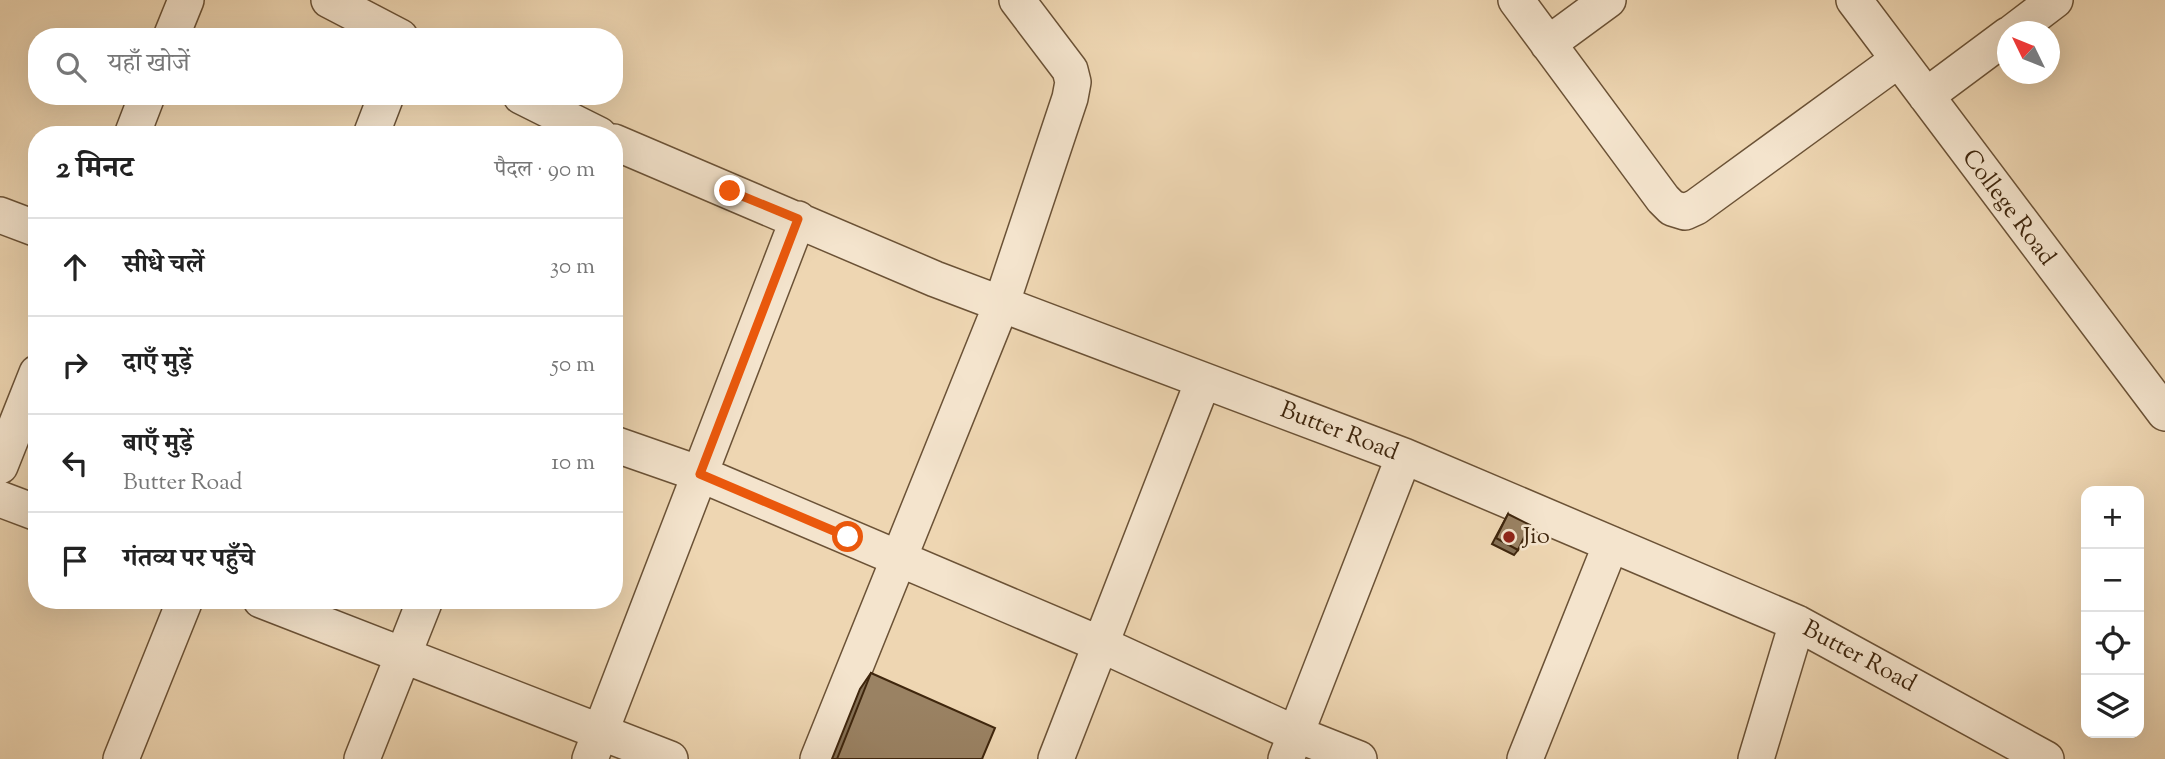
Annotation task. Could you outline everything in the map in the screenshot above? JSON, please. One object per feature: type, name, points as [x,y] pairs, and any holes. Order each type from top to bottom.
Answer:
[{"type":"street","points":[[175,28],[186,0]]},
{"type":"street","points":[[329,0],[383,28]]},
{"type":"street","points":[[818,759],[1001,305],[1070,98],[1073,82],[1063,60],[1017,0]]},
{"type":"street","points":[[1516,0],[1662,199],[1672,208],[1685,212],[1696,207],[1898,60]]},
{"type":"street","points":[[1548,44],[1608,0]]},
{"type":"street","name":"College Road","points":[[1854,0],[2165,413]]},
{"type":"street","points":[[2027,21],[2055,0]]},
{"type":"street","points":[[1926,96],[1997,43]]},
{"type":"street","points":[[136,126],[144,105]]},
{"type":"street","points":[[374,126],[383,105]]},
{"type":"street","points":[[539,105],[581,126]]},
{"type":"street","name":"Butter Road","points":[[623,146],[1001,305],[1404,456],[1797,623],[2046,759]]},
{"type":"street","points":[[0,215],[28,226]]},
{"type":"street","points":[[596,746],[798,219]]},
{"type":"street","points":[[1056,759],[1203,381]]},
{"type":"street","points":[[0,466],[28,396]]},
{"type":"street","points":[[623,447],[700,474],[1100,645],[1291,747],[1359,759]]},
{"type":"street","points":[[1291,747],[1404,456]]},
{"type":"street","points":[[0,499],[28,510]]},
{"type":"street","points":[[1525,759],[1611,544]]},
{"type":"street","points":[[121,759],[181,609]]},
{"type":"street","points":[[284,609],[403,656],[596,746],[670,759]]},
{"type":"street","points":[[362,759],[421,609]]},
{"type":"street","points":[[1756,759],[1797,623]]},
{"type":"building","name":"Jio","points":[[1508,514],[1530,525],[1518,550],[1496,538]]},
{"type":"building","points":[[871,673],[995,728],[982,759],[837,759]]},
{"type":"place","name":"Jio","points":[[1509,537]]},
{"type":"route","points":[[730,191],[798,219],[700,474],[848,537]]}]
